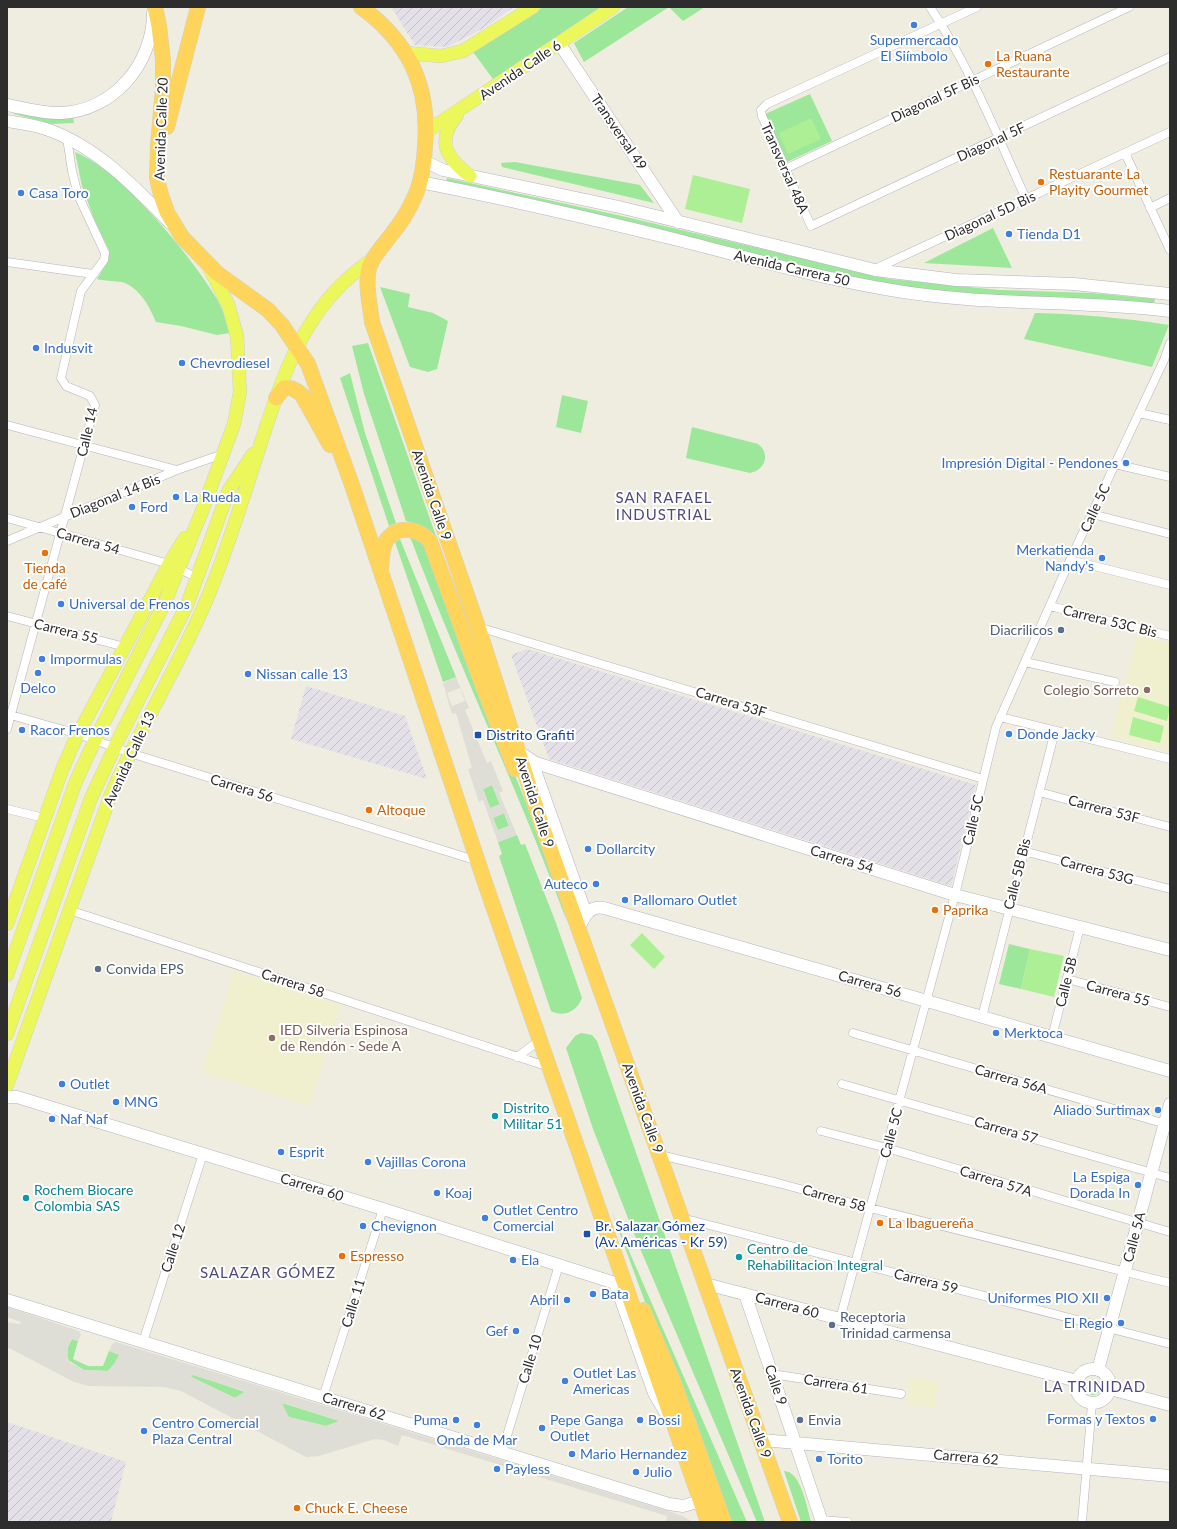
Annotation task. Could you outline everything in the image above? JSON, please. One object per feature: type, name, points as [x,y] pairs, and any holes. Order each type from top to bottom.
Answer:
[{"type":"highway","name":"Avenida Calle 20","points":[[154,7],[159,26],[163,60],[163,89],[158,145],[157,178],[167,212],[182,237],[206,262],[229,282],[268,310],[282,325],[298,348],[308,364],[352,485]]},
{"type":"highway","name":"Avenida Calle 20","points":[[198,7],[166,134],[164,169],[172,206],[180,222],[206,262]]},
{"type":"highway","name":"Avenida Calle 9","points":[[361,7],[385,26],[406,53],[422,92],[426,113],[424,161],[418,190],[404,218],[374,258],[369,270],[369,298],[372,322],[478,627],[542,826],[790,1522]]},
{"type":"highway","points":[[276,398],[281,391],[288,388],[297,390],[302,395],[352,485],[478,861],[708,1522]]},
{"type":"highway","points":[[381,570],[384,546],[392,534],[402,530],[413,530],[425,535],[430,541],[502,737],[542,826]]},
{"type":"highway","points":[[607,1233],[615,1283]]},
{"type":"highway","points":[[607,1233],[654,1335],[673,1381],[724,1522]]},
{"type":"main road","points":[[406,53],[441,56],[463,51],[533,7]]},
{"type":"main road","name":"Avenida Calle 6","points":[[426,132],[613,7]]},
{"type":"main road","points":[[464,107],[447,130],[445,138],[446,149],[452,161],[470,176]]},
{"type":"main road","name":"Avenida Calle 13","points":[[7,1085],[111,794],[212,587],[284,375],[317,315],[332,295],[342,283],[374,258]]},
{"type":"main road","points":[[7,924],[13,898],[62,770],[78,734],[125,646],[174,566],[202,511],[238,408],[241,378],[240,356],[235,325],[228,304],[217,280],[206,262]]},
{"type":"main road","name":"Avenida Calle 13","points":[[7,1034],[91,798],[114,747],[181,618],[198,578],[229,490],[262,439]]},
{"type":"main road","points":[[7,975],[76,781],[95,740],[152,631],[174,566]]},
{"type":"main road","points":[[147,683],[174,667]]},
{"type":"main road","points":[[13,898],[30,911]]},
{"type":"main road","points":[[46,926],[69,910]]},
{"type":"street","name":"Avenida Calle 20","points":[[7,105],[54,113],[77,111],[105,100],[131,76],[144,58],[148,47],[154,7]]},
{"type":"street","points":[[930,7],[941,24],[971,80],[1026,199]]},
{"type":"street","points":[[941,24],[977,7]]},
{"type":"street","name":"Diagonal 5F Bis","points":[[785,170],[971,80],[1129,7]]},
{"type":"street","name":"Transversal 48A","points":[[811,226],[785,170],[762,116],[761,110],[767,104],[941,24]]},
{"type":"street","name":"Transversal 49","points":[[559,43],[678,222]]},
{"type":"street","name":"Diagonal 5F","points":[[811,226],[999,139],[1170,57]]},
{"type":"street","points":[[7,121],[45,128],[67,138],[115,170],[143,195],[182,237]]},
{"type":"street","name":"Diagonal 5D Bis","points":[[874,270],[1170,132]]},
{"type":"street","name":"Calle 14","points":[[7,729],[9,714],[66,516],[94,408],[94,401],[87,394],[66,386],[61,378],[81,291],[104,260],[105,253],[78,196],[72,171],[67,138]]},
{"type":"street","points":[[1125,153],[1170,250]]},
{"type":"street","name":"Avenida Carrera 50","points":[[424,161],[443,170],[619,207],[874,270],[956,280],[1074,284],[1170,294]]},
{"type":"street","name":"Avenida Carrera 50","points":[[420,182],[592,219],[785,267],[891,290],[958,297],[1086,303],[1170,311]]},
{"type":"street","points":[[1150,208],[1170,198]]},
{"type":"street","points":[[7,262],[93,274]]},
{"type":"street","name":"Calle 5C","points":[[840,1319],[955,895],[996,726],[1070,560],[1139,413],[1167,361],[1170,343]]},
{"type":"street","points":[[1139,413],[1170,420]]},
{"type":"street","points":[[7,425],[177,470]]},
{"type":"street","name":"Diagonal 14 Bis","points":[[7,541],[177,470],[223,454]]},
{"type":"street","points":[[1115,464],[1170,478]]},
{"type":"street","points":[[1092,514],[1170,534]]},
{"type":"street","name":"Carrera 54","points":[[7,518],[174,566],[198,578]]},
{"type":"street","points":[[1070,560],[1170,585]]},
{"type":"street","name":"Carrera 53C Bis","points":[[1050,606],[1170,636]]},
{"type":"street","name":"Carrera 55","points":[[7,616],[125,646]]},
{"type":"street","name":"Carrera 53F","points":[[478,627],[983,778]]},
{"type":"street","points":[[1025,662],[1115,682]]},
{"type":"street","name":"Carrera 56","points":[[9,714],[78,734],[130,753],[478,861]]},
{"type":"street","points":[[1000,717],[1170,759]]},
{"type":"street","name":"Calle 5B Bis","points":[[982,1016],[1008,908],[1055,731]]},
{"type":"street","name":"Carrera 54","points":[[519,752],[532,762],[955,895],[1170,950]]},
{"type":"street","points":[[532,762],[559,842],[586,914],[579,928]]},
{"type":"street","name":"Carrera 53F","points":[[1038,792],[1170,827]]},
{"type":"street","points":[[7,809],[44,818]]},
{"type":"street","name":"Carrera 53G","points":[[1023,851],[1170,889]]},
{"type":"street","name":"Carrera 56","points":[[586,914],[596,907],[604,908],[1170,1071]]},
{"type":"street","name":"Carrera 58","points":[[69,910],[549,1067]]},
{"type":"street","name":"Calle 5B","points":[[1052,1037],[1080,926]]},
{"type":"street","name":"Carrera 55","points":[[1067,979],[1170,1007]]},
{"type":"street","name":"Carrera 56A","points":[[853,1033],[1167,1124]]},
{"type":"street","points":[[517,1057],[540,1040]]},
{"type":"street","name":"Carrera 57","points":[[842,1084],[1170,1178]]},
{"type":"street","name":"Carrera 60","points":[[7,1097],[17,1097],[383,1209],[615,1283]]},
{"type":"street","name":"Calle 5A","points":[[1098,1370],[1152,1172],[1167,1124],[1170,1104]]},
{"type":"street","name":"Carrera 57A","points":[[821,1131],[887,1148],[1170,1232]]},
{"type":"street","name":"Calle 12","points":[[143,1342],[203,1154]]},
{"type":"street","name":"Carrera 58","points":[[660,1155],[778,1182],[870,1208],[1170,1283]]},
{"type":"street","name":"Calle 11","points":[[324,1397],[383,1209]]},
{"type":"street","name":"Carrera 59","points":[[682,1218],[1170,1344]]},
{"type":"street","name":"Calle 10","points":[[502,1452],[559,1266]]},
{"type":"street","points":[[615,1283],[654,1393],[679,1438]]},
{"type":"street","name":"Carrera 60","points":[[706,1284],[1077,1381]]},
{"type":"street","name":"Calle 9","points":[[745,1294],[821,1521]]},
{"type":"street","name":"Carrera 62","points":[[7,1300],[674,1505],[683,1506],[701,1501]]},
{"type":"street","points":[[1093,1369],[1098,1370],[1107,1375],[1110,1389],[1102,1401],[1092,1404],[1082,1400],[1079,1396],[1076,1391],[1077,1381],[1083,1372],[1093,1369]]},
{"type":"street","name":"Carrera 61","points":[[772,1374],[901,1394]]},
{"type":"street","points":[[1110,1389],[1170,1405]]},
{"type":"street","points":[[1082,1522],[1092,1404]]},
{"type":"street","name":"Carrera 62","points":[[761,1440],[1170,1476]]},
{"type":"street","points":[[821,1521],[848,1522]]},
{"type":"shaded area","points":[[391,7],[514,7],[486,27],[447,47],[415,45]]},
{"type":"shaded area","name":"Colegio Sorreto","points":[[1138,635],[1170,643],[1170,742],[1167,751],[1111,737]]},
{"type":"shaded area","points":[[527,649],[976,785],[951,886],[549,759],[511,655]]},
{"type":"shaded area","points":[[456,677],[469,708],[465,710],[487,763],[491,761],[503,791],[499,793],[517,835],[498,842],[483,800],[479,802],[468,769],[472,768],[456,713],[452,714],[443,683]],"holes":[[[460,688],[465,701],[452,706],[447,693]],[[492,785],[500,804],[490,808],[483,789]],[[504,813],[509,826],[498,830],[493,818]]]},
{"type":"shaded area","points":[[306,686],[405,716],[427,779],[291,739]]},
{"type":"shaded area","name":"IED Silveria Espinosa de Rendón - Sede A","points":[[234,971],[341,1005],[310,1106],[202,1072]]},
{"type":"shaded area","points":[[7,1307],[79,1331],[81,1335],[78,1341],[72,1339],[68,1346],[68,1358],[71,1363],[84,1370],[107,1371],[112,1367],[119,1355],[109,1351],[112,1344],[116,1342],[665,1510],[683,1516],[693,1522],[666,1522],[667,1516],[402,1435],[398,1446],[384,1440],[375,1439],[319,1456],[306,1457],[181,1391],[164,1387],[89,1386],[74,1382],[7,1347],[7,1322],[19,1324],[21,1322],[7,1317]],"holes":[[[192,1375],[244,1391],[245,1392],[234,1398],[191,1377]],[[283,1403],[339,1421],[326,1426],[289,1417],[282,1404]]]},
{"type":"shaded area","points":[[910,1378],[938,1382],[935,1408],[906,1404]]},
{"type":"shaded area","points":[[7,1422],[126,1462],[111,1522],[7,1522]]},
{"type":"green space","points":[[543,7],[601,7],[493,79],[473,52]]},
{"type":"green space","points":[[628,7],[669,7],[584,62],[574,43]]},
{"type":"green space","points":[[669,7],[705,7],[683,21]]},
{"type":"green space","points":[[810,94],[832,141],[787,162],[765,114]]},
{"type":"green space","points":[[15,111],[73,117],[74,123],[52,124],[14,114]]},
{"type":"green space","points":[[811,118],[821,139],[788,154],[779,133]]},
{"type":"green space","points":[[75,152],[93,162],[113,177],[154,216],[173,238],[217,299],[223,311],[230,333],[217,335],[181,326],[156,322],[151,310],[134,288],[122,282],[97,279],[108,261],[109,250],[94,219],[82,186]]},
{"type":"green space","points":[[515,162],[640,185],[654,203],[502,167],[501,163]]},
{"type":"green space","points":[[693,175],[750,189],[742,223],[685,209]]},
{"type":"green space","points":[[447,178],[622,216],[890,279],[999,290],[1092,293],[1155,299],[1154,305],[955,293],[889,286],[446,184]]},
{"type":"green space","points":[[993,228],[1012,268],[924,263]]},
{"type":"green space","points":[[380,287],[410,294],[408,307],[433,313],[448,321],[437,369],[428,372],[410,367]]},
{"type":"green space","points":[[1035,313],[1103,317],[1169,325],[1152,367],[1024,339]]},
{"type":"green space","points":[[368,343],[436,536],[420,525],[406,521],[364,394],[352,346]]},
{"type":"green space","points":[[350,373],[365,433],[396,523],[389,526],[340,378]]},
{"type":"green space","points":[[562,395],[588,401],[581,433],[556,427]]},
{"type":"green space","points":[[692,427],[758,444],[764,452],[765,457],[763,465],[759,469],[750,473],[686,458]]},
{"type":"green space","points":[[409,534],[423,541],[493,723],[524,796],[543,846],[567,922],[529,825]]},
{"type":"green space","points":[[400,539],[456,677],[443,682],[395,542]]},
{"type":"green space","points":[[1138,697],[1170,707],[1167,721],[1134,711]]},
{"type":"green space","points":[[1133,717],[1164,726],[1160,743],[1129,735]]},
{"type":"green space","points":[[492,785],[500,805],[490,808],[483,789]]},
{"type":"green space","points":[[504,813],[509,826],[498,830],[493,818]]},
{"type":"green space","points":[[517,835],[521,845],[525,844],[556,923],[582,998],[580,1003],[570,1012],[561,1014],[551,1011],[499,856],[502,854],[498,842]]},
{"type":"green space","points":[[642,933],[665,957],[654,969],[630,945]]},
{"type":"green space","points":[[1009,944],[1030,949],[1021,989],[999,984]]},
{"type":"green space","points":[[1030,949],[1064,956],[1054,997],[1021,989]]},
{"type":"green space","points":[[581,1033],[592,1035],[597,1041],[765,1522],[757,1522],[639,1246],[593,1129],[566,1048],[575,1036]]},
{"type":"green space","points":[[612,1212],[747,1522],[731,1522],[696,1421],[645,1302]]},
{"type":"green space","points":[[72,1339],[78,1341],[73,1359],[88,1366],[103,1366],[109,1351],[120,1355],[108,1371],[84,1370],[68,1360],[67,1349]]},
{"type":"green space","points":[[192,1374],[245,1392],[235,1398],[191,1377]]},
{"type":"green space","points":[[1093,1379],[1100,1384],[1101,1387],[1096,1394],[1093,1395],[1086,1390],[1085,1387],[1090,1380]]},
{"type":"green space","points":[[282,1403],[340,1421],[326,1426],[288,1417]]},
{"type":"green space","points":[[784,1471],[795,1477],[799,1483],[811,1522],[801,1522]]},
{"type":"place","name":"Supermercado El Siímbolo","points":[[914,25]]},
{"type":"place","name":"La Ruana Restaurante","points":[[988,64]]},
{"type":"place","name":"Restuarante La Playity Gourmet","points":[[1041,182]]},
{"type":"place","name":"Casa Toro","points":[[21,193]]},
{"type":"place","name":"Tienda D1","points":[[1009,234]]},
{"type":"place","name":"Indusvit","points":[[36,348]]},
{"type":"place","name":"Chevrodiesel","points":[[182,363]]},
{"type":"place","name":"Impresión Digital - Pendones","points":[[1126,463]]},
{"type":"place","name":"La Rueda","points":[[176,497]]},
{"type":"place","name":"Ford","points":[[132,507]]},
{"type":"place","name":"Tienda de café","points":[[45,553]]},
{"type":"place","name":"Merkatienda Nandy's","points":[[1102,558]]},
{"type":"place","name":"Universal de Frenos","points":[[61,604]]},
{"type":"place","name":"Diacrilicos","points":[[1061,630]]},
{"type":"place","name":"Impormulas","points":[[42,659]]},
{"type":"place","name":"Delco","points":[[38,673]]},
{"type":"place","name":"Nissan calle 13","points":[[248,674]]},
{"type":"place","name":"Colegio Sorreto","points":[[1147,690]]},
{"type":"place","name":"Racor Frenos","points":[[22,730]]},
{"type":"place","name":"Donde Jacky","points":[[1009,734]]},
{"type":"place","name":"Distrito Grafiti","points":[[478,735]]},
{"type":"place","name":"Altoque","points":[[369,810]]},
{"type":"place","name":"Dollarcity","points":[[588,849]]},
{"type":"place","name":"Auteco","points":[[596,884]]},
{"type":"place","name":"Pallomaro Outlet","points":[[625,900]]},
{"type":"place","name":"Paprika","points":[[935,910]]},
{"type":"place","name":"Convida EPS","points":[[98,969]]},
{"type":"place","name":"Merktoca","points":[[996,1033]]},
{"type":"place","name":"IED Silveria Espinosa de Rendón - Sede A","points":[[272,1038]]},
{"type":"place","name":"Outlet","points":[[62,1084]]},
{"type":"place","name":"MNG","points":[[116,1102]]},
{"type":"place","name":"Aliado Surtimax","points":[[1158,1110]]},
{"type":"place","name":"Distrito Militar 51","points":[[495,1116]]},
{"type":"place","name":"Naf Naf","points":[[52,1119]]},
{"type":"place","name":"Esprit","points":[[281,1152]]},
{"type":"place","name":"Vajillas Corona","points":[[368,1162]]},
{"type":"place","name":"La Espiga Dorada In","points":[[1138,1185]]},
{"type":"place","name":"Koaj","points":[[437,1193]]},
{"type":"place","name":"Rochem Biocare Colombia SAS","points":[[26,1198]]},
{"type":"place","name":"Outlet Centro Comercial","points":[[485,1218]]},
{"type":"place","name":"La Ibaguereña","points":[[880,1223]]},
{"type":"place","name":"Chevignon","points":[[363,1226]]},
{"type":"place","name":"Br. Salazar Gómez (Av. Américas - Kr 59)","points":[[587,1234]]},
{"type":"place","name":"Espresso","points":[[342,1256]]},
{"type":"place","name":"Centro de Rehabilitacion Integral","points":[[739,1257]]},
{"type":"place","name":"Ela","points":[[513,1260]]},
{"type":"place","name":"Bata","points":[[593,1294]]},
{"type":"place","name":"Uniformes PIO XII","points":[[1107,1298]]},
{"type":"place","name":"Abril","points":[[567,1300]]},
{"type":"place","name":"El Regio","points":[[1121,1323]]},
{"type":"place","name":"Receptoria Trinidad carmensa","points":[[832,1325]]},
{"type":"place","name":"Gef","points":[[516,1331]]},
{"type":"place","name":"Outlet Las Americas","points":[[565,1381]]},
{"type":"place","name":"Formas y Textos","points":[[1153,1419]]},
{"type":"place","name":"Puma","points":[[456,1420]]},
{"type":"place","name":"Bossi","points":[[640,1420]]},
{"type":"place","name":"Envia","points":[[800,1420]]},
{"type":"place","name":"Onda de Mar","points":[[477,1425]]},
{"type":"place","name":"Pepe Ganga Outlet","points":[[542,1428]]},
{"type":"place","name":"Centro Comercial Plaza Central","points":[[144,1431]]},
{"type":"place","name":"Mario Hernandez","points":[[572,1454]]},
{"type":"place","name":"Torito","points":[[819,1459]]},
{"type":"place","name":"Payless","points":[[497,1469]]},
{"type":"place","name":"Julio","points":[[636,1472]]},
{"type":"place","name":"Chuck E. Cheese","points":[[297,1508]]},
{"type":"district","name":"SAN RAFAEL INDUSTRIAL","points":[[664,506]]},
{"type":"district","name":"SALAZAR GÓMEZ","points":[[268,1273]]},
{"type":"district","name":"LA TRINIDAD","points":[[1095,1387]]}]
